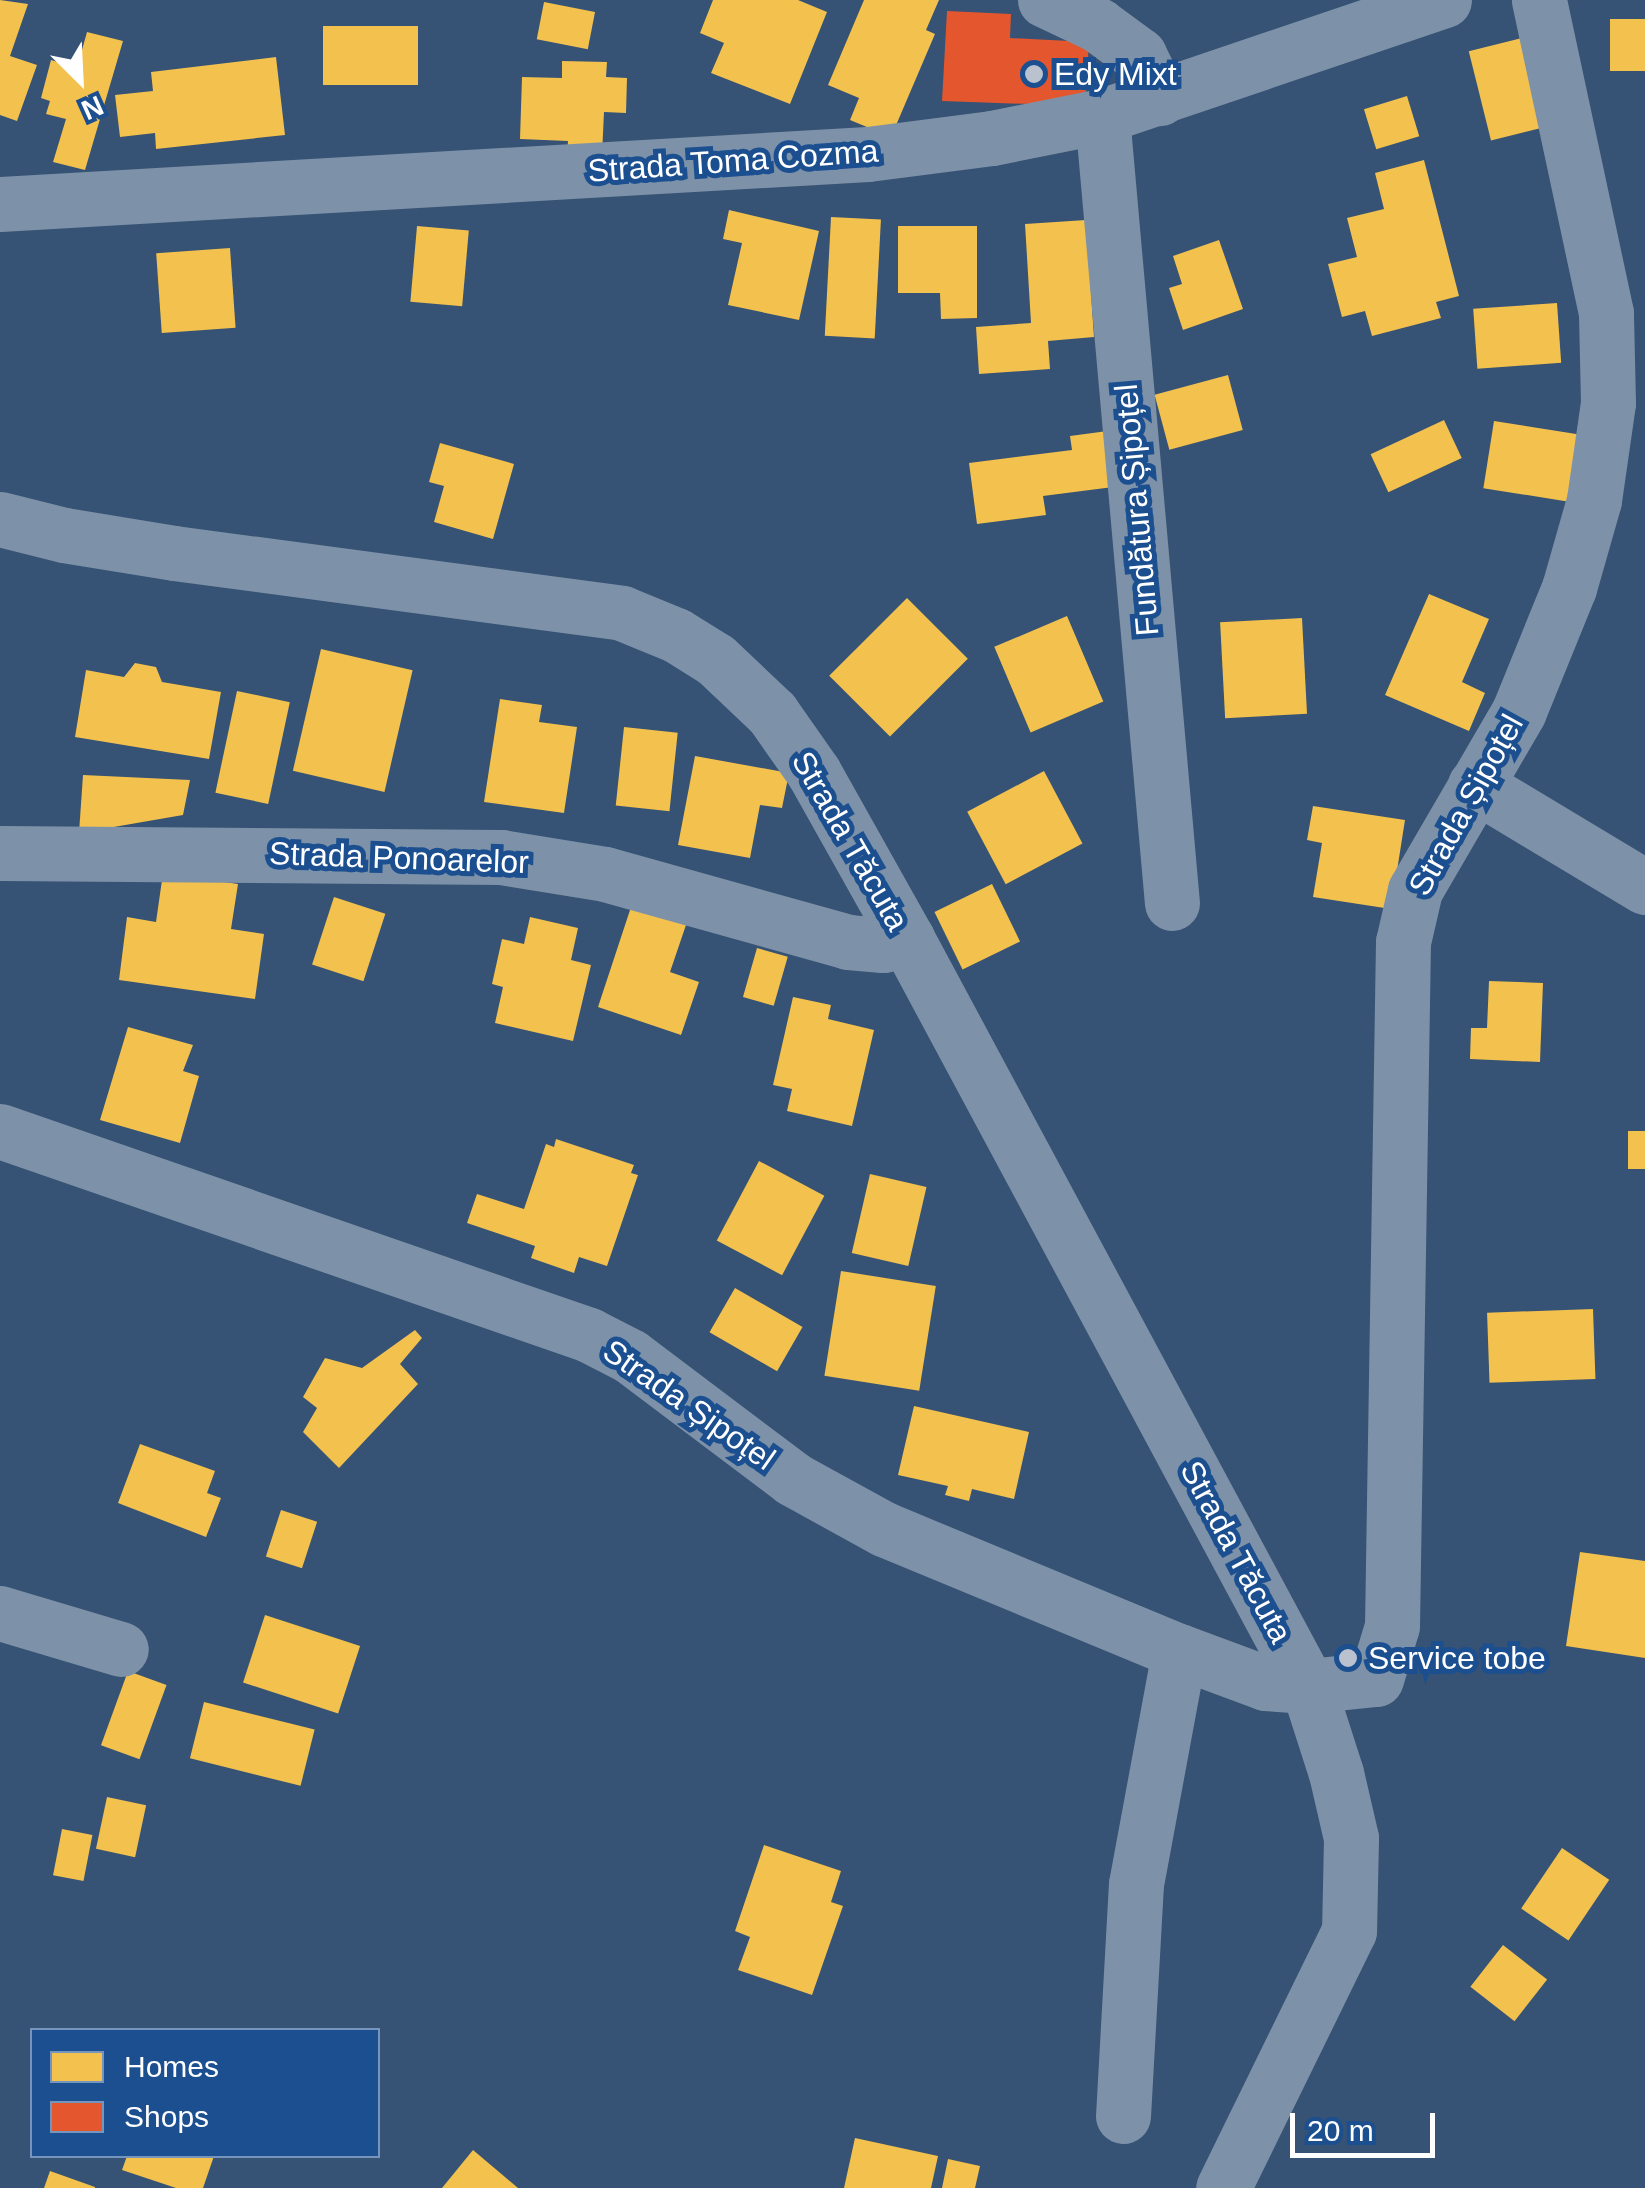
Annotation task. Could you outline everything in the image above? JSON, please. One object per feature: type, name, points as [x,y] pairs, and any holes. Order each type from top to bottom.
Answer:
[{"type":"street","points":[[1045,0],[1098,25],[1139,55],[1160,98]]},
{"type":"street","name":"Strada Toma Cozma","points":[[0,204],[868,154],[992,138],[1102,116],[1444,0]]},
{"type":"street","name":"Strada Șipoțel","points":[[0,1131],[589,1336],[630,1356],[793,1480],[884,1529],[1180,1651],[1265,1683],[1308,1686],[1376,1679],[1392,1626],[1402,942],[1415,890],[1519,711],[1569,588],[1627,404],[1538,0]]},
{"type":"street","name":"Fundătura Șipoțel","points":[[1102,116],[1172,903]]},
{"type":"street","name":"Strada Tăcuta","points":[[0,519],[64,536],[174,553],[622,613],[676,634],[716,660],[772,713],[814,773],[1308,1686]]},
{"type":"street","points":[[1474,785],[1645,887]]},
{"type":"street","name":"Strada Ponoarelor","points":[[0,854],[502,857],[605,874],[848,942],[883,945],[907,939]]},
{"type":"street","points":[[0,1612],[120,1649]]},
{"type":"street","points":[[1124,2116],[1136,1884],[1180,1651]]},
{"type":"street","points":[[1223,2188],[1348,1932],[1351,1838],[1308,1686]]},
{"type":"building: Homes","points":[[0,0],[28,4],[10,56],[37,65],[17,121],[0,115]]},
{"type":"building: Homes","points":[[713,0],[798,0],[827,12],[790,104],[711,73],[724,43],[700,33]]},
{"type":"building: Homes","points":[[864,0],[939,0],[926,30],[935,34],[891,137],[850,120],[859,98],[828,85]]},
{"type":"building: Homes","points":[[544,2],[595,12],[588,49],[537,39]]},
{"type":"building: Homes","points":[[1610,19],[1645,19],[1645,71],[1610,71]]},
{"type":"building: Homes","points":[[323,26],[418,26],[418,85],[323,85]]},
{"type":"building: Homes","points":[[87,32],[123,41],[85,170],[53,162],[66,119],[46,114],[50,101],[41,98],[51,60],[77,68]]},
{"type":"building: Homes","points":[[1526,37],[1548,126],[1491,141],[1469,51]]},
{"type":"building: Homes","points":[[276,57],[285,135],[156,149],[155,133],[120,137],[115,95],[153,91],[151,72]]},
{"type":"building: Homes","points":[[562,61],[607,62],[606,77],[627,78],[626,113],[604,112],[602,155],[567,154],[568,141],[520,139],[522,77],[562,78]]},
{"type":"building: Homes","points":[[1407,96],[1419,136],[1376,149],[1364,109]]},
{"type":"building: Homes","points":[[1424,160],[1459,296],[1436,302],[1441,318],[1372,336],[1365,311],[1342,317],[1328,264],[1357,257],[1347,218],[1384,209],[1375,173]]},
{"type":"building: Homes","points":[[729,210],[819,231],[799,320],[728,305],[742,243],[723,239]]},
{"type":"building: Homes","points":[[831,217],[881,220],[875,338],[825,336]]},
{"type":"building: Homes","points":[[1086,220],[1094,337],[1048,341],[1050,369],[979,374],[976,327],[1031,323],[1025,224]]},
{"type":"building: Homes","points":[[417,226],[469,231],[462,306],[410,302]]},
{"type":"building: Homes","points":[[898,226],[977,226],[977,318],[941,319],[940,293],[898,293]]},
{"type":"building: Homes","points":[[1219,240],[1243,309],[1183,330],[1169,288],[1182,284],[1173,256]]},
{"type":"building: Homes","points":[[230,248],[236,328],[162,333],[156,253]]},
{"type":"building: Homes","points":[[1557,303],[1561,363],[1477,369],[1473,309]]},
{"type":"building: Homes","points":[[1228,375],[1243,430],[1169,450],[1155,395]]},
{"type":"building: Homes","points":[[1444,420],[1462,458],[1388,492],[1371,454]]},
{"type":"building: Homes","points":[[1494,421],[1581,435],[1570,502],[1483,488]]},
{"type":"building: Homes","points":[[1115,430],[1121,486],[1043,496],[1046,515],[977,524],[969,463],[1072,450],[1070,436]]},
{"type":"building: Homes","points":[[440,443],[514,464],[493,539],[434,522],[444,486],[429,482]]},
{"type":"building: Homes","points":[[1429,594],[1489,619],[1462,682],[1485,693],[1469,731],[1385,695]]},
{"type":"building: Homes","points":[[907,598],[968,659],[890,737],[829,676]]},
{"type":"building: Homes","points":[[1067,616],[1103,702],[1031,732],[994,647]]},
{"type":"building: Homes","points":[[1302,618],[1307,714],[1225,718],[1220,622]]},
{"type":"building: Homes","points":[[321,649],[413,670],[384,792],[293,771]]},
{"type":"building: Homes","points":[[135,663],[156,667],[162,682],[221,692],[209,759],[75,737],[86,670],[124,677]]},
{"type":"building: Homes","points":[[237,691],[290,702],[268,804],[215,793]]},
{"type":"building: Homes","points":[[500,699],[542,705],[539,722],[577,727],[564,813],[484,802]]},
{"type":"building: Homes","points":[[624,727],[678,733],[669,811],[616,806]]},
{"type":"building: Homes","points":[[695,756],[789,773],[782,808],[760,805],[750,858],[678,845]]},
{"type":"building: Homes","points":[[1044,771],[1082,843],[1006,884],[967,812]]},
{"type":"building: Homes","points":[[83,775],[190,780],[183,815],[79,833]]},
{"type":"building: Homes","points":[[1313,806],[1405,820],[1391,909],[1313,897],[1322,843],[1307,840]]},
{"type":"building: Homes","points":[[163,873],[238,884],[231,929],[264,934],[255,999],[119,980],[127,917],[156,922]]},
{"type":"building: Homes","points":[[992,884],[1020,942],[963,970],[934,912]]},
{"type":"building: Homes","points":[[334,897],[385,914],[363,981],[312,965]]},
{"type":"building: Homes","points":[[631,907],[686,925],[670,972],[699,982],[681,1035],[598,1007]]},
{"type":"building: Homes","points":[[530,917],[578,928],[571,960],[591,965],[573,1041],[495,1023],[503,987],[492,984],[502,939],[524,944]]},
{"type":"building: Homes","points":[[757,948],[788,957],[774,1006],[743,997]]},
{"type":"building: Homes","points":[[1489,981],[1543,983],[1540,1062],[1470,1059],[1471,1028],[1487,1028]]},
{"type":"building: Homes","points":[[793,997],[831,1005],[828,1019],[874,1030],[852,1126],[787,1111],[792,1089],[773,1085]]},
{"type":"building: Homes","points":[[128,1027],[193,1045],[183,1071],[199,1076],[180,1143],[100,1120]]},
{"type":"building: Homes","points":[[1628,1131],[1645,1131],[1645,1169],[1628,1169]]},
{"type":"building: Homes","points":[[556,1139],[634,1165],[631,1173],[638,1175],[607,1266],[579,1257],[574,1273],[531,1258],[535,1246],[467,1223],[477,1194],[524,1209],[546,1144],[554,1147]]},
{"type":"building: Homes","points":[[759,1161],[824,1196],[782,1275],[717,1240]]},
{"type":"building: Homes","points":[[870,1174],[927,1187],[908,1266],[852,1253]]},
{"type":"building: Homes","points":[[841,1271],[936,1286],[919,1391],[824,1376]]},
{"type":"building: Homes","points":[[735,1288],[803,1327],[777,1371],[710,1332]]},
{"type":"building: Homes","points":[[1593,1309],[1595,1379],[1490,1383],[1487,1313]]},
{"type":"building: Homes","points":[[415,1330],[422,1338],[400,1364],[418,1384],[339,1468],[303,1432],[317,1408],[303,1397],[325,1358],[362,1368]]},
{"type":"building: Homes","points":[[914,1406],[1029,1432],[1014,1499],[972,1489],[969,1501],[945,1495],[948,1486],[898,1475]]},
{"type":"building: Homes","points":[[140,1444],[215,1471],[207,1493],[221,1498],[206,1537],[118,1503]]},
{"type":"building: Homes","points":[[281,1510],[317,1522],[302,1568],[266,1557]]},
{"type":"building: Homes","points":[[1580,1552],[1645,1561],[1645,1658],[1566,1646]]},
{"type":"building: Homes","points":[[265,1615],[360,1646],[338,1713],[243,1683]]},
{"type":"building: Homes","points":[[128,1671],[167,1685],[140,1759],[101,1745]]},
{"type":"building: Homes","points":[[204,1702],[315,1730],[301,1786],[190,1758]]},
{"type":"building: Homes","points":[[107,1797],[146,1805],[135,1857],[96,1849]]},
{"type":"building: Homes","points":[[62,1829],[92,1835],[83,1881],[53,1875]]},
{"type":"building: Homes","points":[[764,1845],[841,1871],[831,1902],[843,1906],[812,1995],[738,1970],[750,1937],[735,1931]]},
{"type":"building: Homes","points":[[1562,1848],[1609,1880],[1568,1940],[1521,1909]]},
{"type":"building: Homes","points":[[1503,1945],[1547,1979],[1514,2021],[1470,1987]]},
{"type":"building: Homes","points":[[855,2138],[938,2156],[931,2188],[844,2188]]},
{"type":"building: Homes","points":[[473,2150],[518,2188],[442,2188]]},
{"type":"building: Homes","points":[[126,2158],[213,2158],[203,2188],[176,2188],[122,2170]]},
{"type":"building: Homes","points":[[948,2159],[980,2166],[975,2188],[942,2188]]},
{"type":"building: Homes","points":[[50,2171],[95,2187],[95,2188],[44,2188]]},
{"type":"building: Shops","points":[[947,11],[1011,14],[1010,38],[1089,42],[1085,106],[942,101]]},
{"type":"place","name":"Edy Mixt","points":[[1034,74]]},
{"type":"place","name":"Service tobe","points":[[1348,1658]]}]
